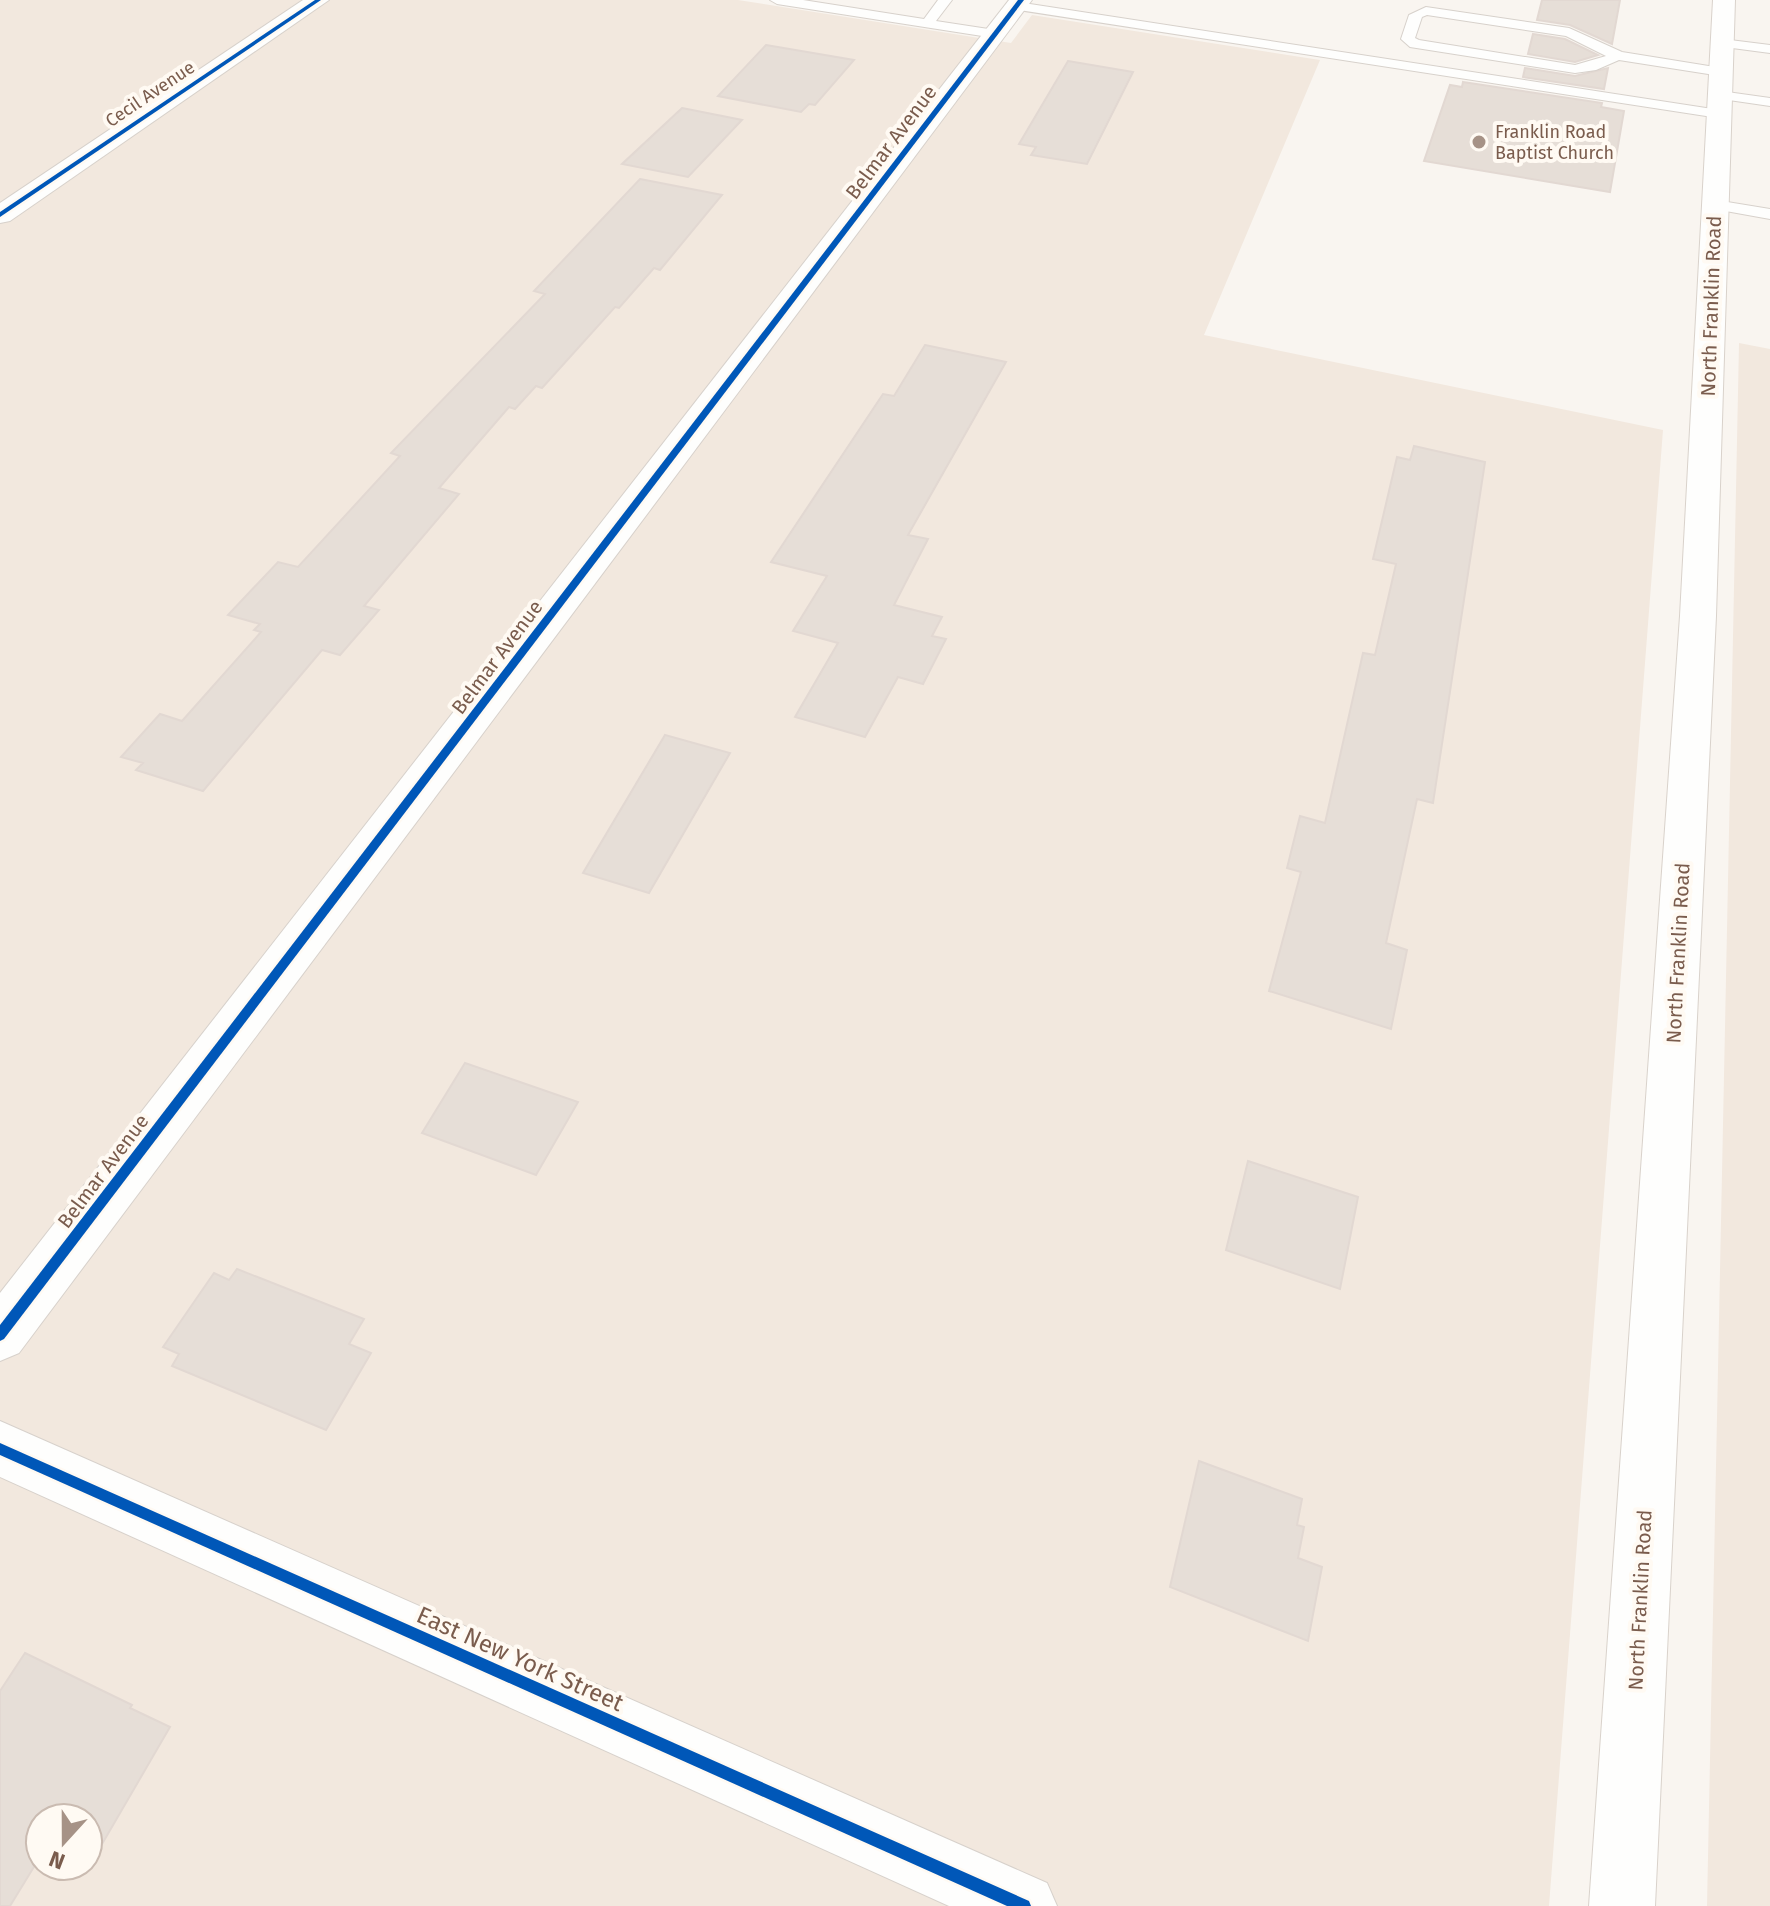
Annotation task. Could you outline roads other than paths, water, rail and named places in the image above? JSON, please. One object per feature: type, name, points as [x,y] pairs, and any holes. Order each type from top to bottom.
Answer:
[{"type":"street","name":"Cecil Avenue","points":[[0,215],[318,0]]},
{"type":"street","name":"North Franklin Road","points":[[1622,1906],[1698,616],[1724,0]]},
{"type":"street","name":"Belmar Avenue","points":[[0,1335],[1011,13]]},
{"type":"street","name":"East New York Street","points":[[0,1449],[1024,1906]]},
{"type":"lane","points":[[777,0],[927,24],[1011,13],[1720,81],[1770,49]]},
{"type":"lane","points":[[927,24],[945,0]]},
{"type":"lane","points":[[1477,19],[1481,0]]},
{"type":"lane","points":[[1618,56],[1591,67],[1575,69],[1415,44],[1408,39],[1419,12],[1569,32],[1618,56],[1720,81],[1770,102]]},
{"type":"lane","points":[[1715,205],[1770,214]]},
{"type":"place","name":"Franklin Road Baptist Church","points":[[1479,142]]}]
